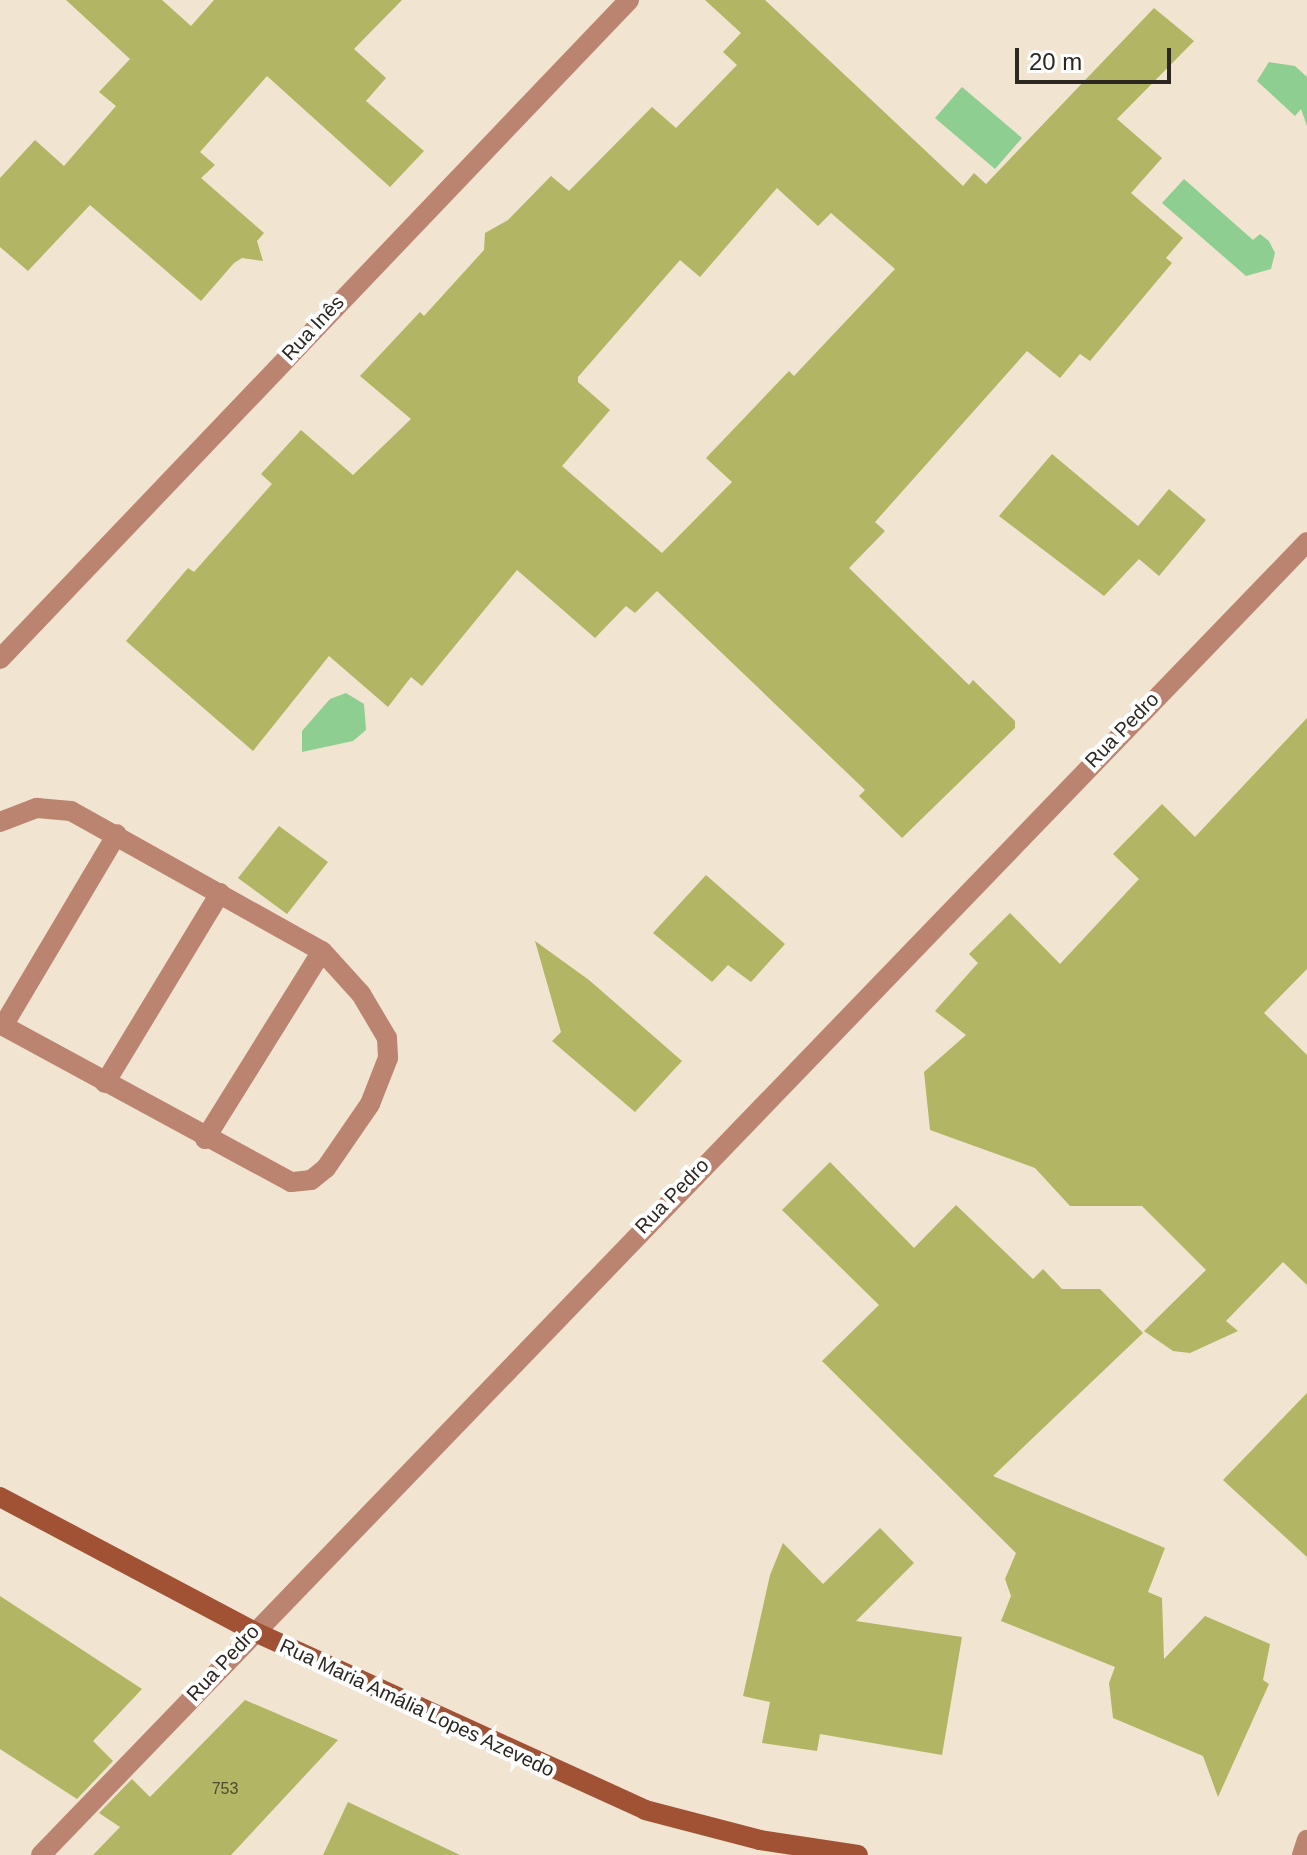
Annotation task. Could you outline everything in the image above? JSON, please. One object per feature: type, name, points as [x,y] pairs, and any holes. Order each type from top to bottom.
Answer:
[{"type":"main road","name":"Rua Maria Amália Lopes Azevedo","points":[[0,1497],[253,1631],[645,1810],[760,1840],[858,1855]]},
{"type":"street","name":"Rua Inês","points":[[0,659],[629,0]]},
{"type":"street","name":"Rua Pedro","points":[[41,1855],[253,1631],[1307,542]]},
{"type":"street","points":[[0,822],[37,808],[71,811],[117,834],[322,951],[361,994],[387,1038],[388,1058],[370,1104],[326,1168],[311,1180],[291,1182],[270,1174],[2,1025],[117,834]]},
{"type":"street","points":[[105,1083],[220,893]]},
{"type":"street","points":[[205,1139],[322,951]]},
{"type":"street","points":[[1302,1855],[1307,1840]]},
{"type":"shaded area","points":[[1269,62],[1295,66],[1307,77],[1307,126],[1301,109],[1295,116],[1257,81]]},
{"type":"shaded area","points":[[962,87],[1022,138],[995,169],[935,118]]},
{"type":"shaded area","points":[[1184,179],[1253,240],[1260,234],[1269,241],[1275,253],[1271,269],[1246,276],[1162,203]]},
{"type":"shaded area","points":[[346,693],[364,704],[366,730],[353,741],[302,752],[302,731],[330,699]]},
{"type":"building","points":[[66,0],[162,0],[191,26],[214,0],[402,0],[354,49],[386,78],[366,101],[424,151],[390,187],[267,76],[200,152],[215,165],[201,178],[264,233],[257,241],[263,261],[242,258],[234,263],[201,301],[90,205],[28,271],[0,247],[0,178],[35,140],[64,166],[116,106],[99,92],[130,59]]},
{"type":"building","points":[[705,0],[765,0],[963,186],[974,173],[986,184],[1154,8],[1194,41],[1117,119],[1162,158],[1131,193],[1183,238],[1166,258],[1172,263],[1090,361],[1080,354],[1060,378],[1027,351],[875,522],[885,531],[849,568],[969,685],[973,680],[1015,721],[1015,728],[902,838],[859,796],[865,790],[657,591],[635,613],[626,606],[595,638],[517,570],[422,686],[411,677],[388,707],[329,656],[253,751],[126,641],[188,568],[194,572],[272,484],[261,474],[301,430],[353,475],[411,419],[360,376],[420,312],[424,316],[484,250],[485,233],[508,220],[551,176],[569,191],[652,107],[676,128],[737,65],[723,52],[741,33]],"holes":[[[777,188],[818,226],[831,213],[895,269],[794,376],[789,371],[706,458],[732,482],[662,553],[562,466],[610,410],[578,382],[578,377],[680,260],[700,277]]]},
{"type":"building","points":[[1052,454],[1138,526],[1169,489],[1206,520],[1159,576],[1139,559],[1104,596],[999,516]]},
{"type":"building","points":[[1307,718],[1307,969],[1264,1013],[1307,1055],[1307,1285],[1283,1262],[1226,1321],[1238,1331],[1190,1353],[1173,1351],[1144,1331],[1206,1270],[1142,1206],[1070,1206],[1035,1168],[930,1130],[924,1072],[966,1035],[935,1011],[978,963],[969,954],[1010,913],[1060,964],[1139,879],[1113,854],[1162,804],[1195,837]]},
{"type":"building","points":[[279,826],[328,862],[287,914],[238,878]]},
{"type":"building","points":[[706,875],[785,944],[751,982],[728,965],[712,982],[653,933]]},
{"type":"building","points":[[535,941],[589,980],[682,1061],[635,1112],[552,1041],[561,1032]]},
{"type":"building","points":[[830,1162],[914,1248],[956,1205],[1033,1279],[1043,1269],[1062,1289],[1100,1289],[1143,1333],[993,1476],[1165,1548],[1148,1592],[1162,1598],[1164,1659],[1205,1616],[1270,1644],[1263,1680],[1269,1684],[1218,1797],[1203,1756],[1113,1718],[1109,1683],[1115,1667],[1001,1621],[1011,1596],[1005,1579],[1016,1553],[822,1361],[879,1305],[782,1210]]},
{"type":"building","points":[[1307,1393],[1307,1557],[1223,1480]]},
{"type":"building","points":[[880,1528],[914,1563],[856,1621],[962,1637],[942,1755],[820,1734],[817,1751],[762,1743],[770,1702],[743,1696],[770,1575],[783,1543],[823,1584]]},
{"type":"building","points":[[0,1596],[142,1689],[93,1741],[113,1761],[77,1799],[0,1749]]},
{"type":"building","points":[[245,1700],[338,1740],[231,1855],[93,1855],[120,1827],[99,1813],[132,1779],[150,1797]]},
{"type":"building","points":[[348,1802],[460,1855],[323,1855]]}]
